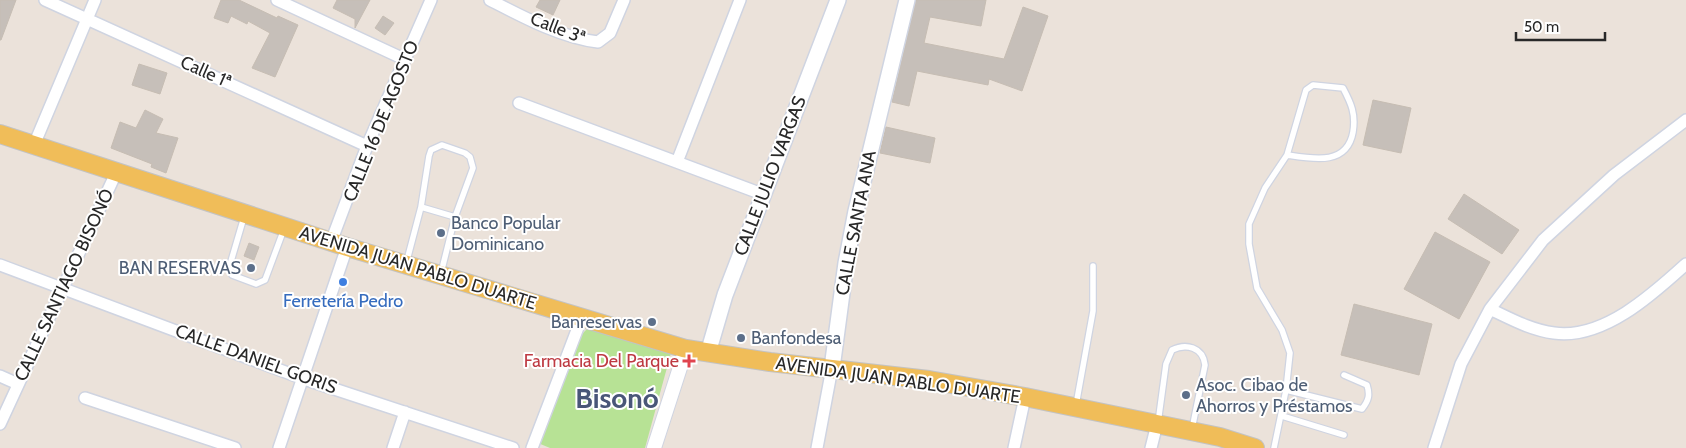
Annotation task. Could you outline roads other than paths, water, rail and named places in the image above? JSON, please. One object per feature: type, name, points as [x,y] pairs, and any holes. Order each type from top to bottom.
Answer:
[{"type":"main road","name":"CALLE JULIO VARGAS","points":[[708,353],[725,295],[762,194],[838,0]]},
{"type":"main road","name":"CALLE SANTA ANA","points":[[832,368],[846,263],[856,210],[907,0]]},
{"type":"main road","name":"AVENIDA JUAN PABLO DUARTE","points":[[0,134],[339,245],[686,349],[929,380],[1157,424],[1255,448]]},
{"type":"street","name":"Calle 1ª","points":[[45,0],[367,146]]},
{"type":"street","points":[[34,145],[95,0]]},
{"type":"street","points":[[277,0],[404,59]]},
{"type":"street","name":"CALLE 16 DE AGOSTO","points":[[279,448],[304,379],[367,146],[404,59],[432,0]]},
{"type":"street","name":"Calle 3ª","points":[[490,0],[546,26],[585,41],[598,42],[610,33],[624,0]]},
{"type":"street","points":[[677,162],[740,0]]},
{"type":"street","points":[[519,103],[762,194]]},
{"type":"street","points":[[1434,448],[1461,364],[1490,310],[1543,240],[1614,175],[1686,120]]},
{"type":"street","name":"CALLE SANTIAGO BISONÓ","points":[[0,424],[62,286],[116,173]]},
{"type":"street","points":[[1490,310],[1532,328],[1555,333],[1571,334],[1593,330],[1608,323],[1658,289],[1686,264]]},
{"type":"street","name":"CALLE DANIEL GORIS","points":[[0,265],[62,286],[304,379],[513,448]]},
{"type":"street","points":[[532,448],[582,317]]},
{"type":"street","points":[[654,448],[686,349]]},
{"type":"street","name":"CALLE SANTA ANA","points":[[817,448],[832,368]]},
{"type":"street","points":[[0,376],[18,384]]},
{"type":"street","points":[[1014,448],[1025,397]]},
{"type":"street","points":[[85,398],[235,448]]},
{"type":"street","points":[[393,448],[405,412]]},
{"type":"street","points":[[1151,448],[1157,424]]},
{"type":"lane","points":[[1274,448],[1282,416],[1290,353],[1282,330],[1257,288],[1249,244],[1249,224],[1264,188],[1287,155],[1306,90],[1313,85],[1343,88],[1353,106],[1354,124],[1351,143],[1342,153],[1324,158],[1287,155]]},
{"type":"lane","points":[[406,265],[421,207],[429,156],[431,150],[442,145],[465,153],[472,162],[473,168],[455,217],[441,275]]},
{"type":"lane","points":[[421,207],[455,217]]},
{"type":"lane","points":[[245,214],[229,268],[232,274],[256,284],[265,280],[285,227]]},
{"type":"lane","points":[[1076,408],[1093,311],[1094,266]]},
{"type":"lane","points":[[1157,424],[1166,364],[1172,350],[1179,347],[1190,347],[1200,350],[1204,357],[1205,365],[1192,432]]},
{"type":"lane","points":[[1286,390],[1362,409],[1368,402],[1370,394],[1367,385],[1344,375]]},
{"type":"lane","points":[[1282,416],[1344,435]]},
{"type":"place","name":"Banco Popular Dominicano","points":[[441,233]]},
{"type":"place","name":"BAN RESERVAS","points":[[251,268]]},
{"type":"place","name":"Ferretería Pedro","points":[[343,282]]},
{"type":"place","name":"Banreservas","points":[[652,322]]},
{"type":"place","name":"Banfondesa","points":[[741,338]]},
{"type":"place","name":"Farmacia Del Parque","points":[[689,361]]},
{"type":"place","name":"Asoc. Cibao de Ahorros y Préstamos","points":[[1186,395]]},
{"type":"district","name":"Bisonó","points":[[617,398]]}]
